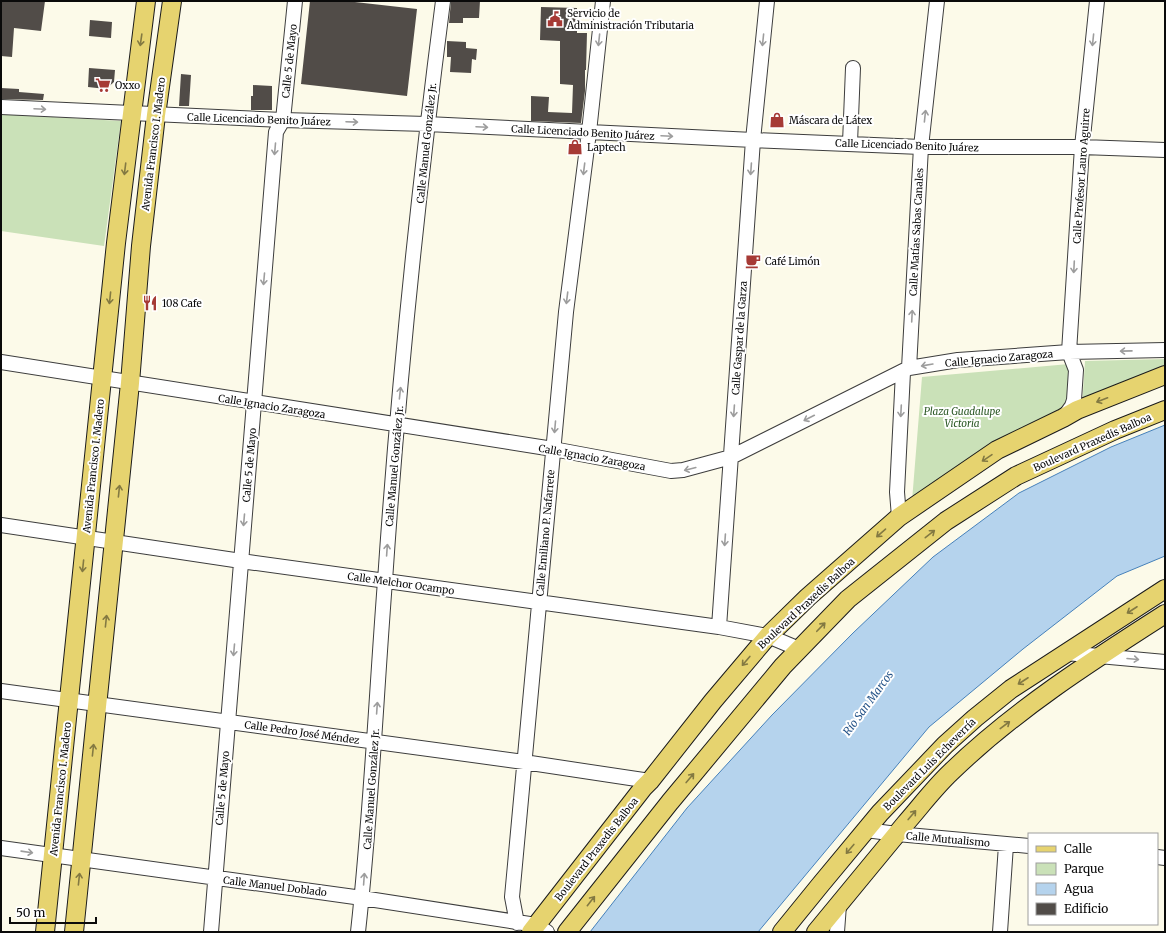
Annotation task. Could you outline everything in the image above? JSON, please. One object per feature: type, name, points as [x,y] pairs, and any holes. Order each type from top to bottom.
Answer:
[{"type":"main road","name":"Avenida Francisco I. Madero","points":[[45,932],[102,379],[131,114],[146,1]]},
{"type":"main road","name":"Avenida Francisco I. Madero","points":[[74,932],[130,383],[141,246],[156,115],[172,1]]},
{"type":"main road","name":"Boulevard Praxedis Balboa","points":[[533,928],[713,701],[768,636],[808,598],[899,517],[997,450],[1063,418],[1076,410],[1165,376]]},
{"type":"main road","name":"Boulevard Praxedis Balboa","points":[[567,932],[670,802],[783,666],[848,599],[946,521],[1016,476],[1115,430],[1165,410]]},
{"type":"main road","name":"Boulevard Luis Echeverría","points":[[782,932],[880,813],[974,718],[1011,689],[1165,589]]},
{"type":"main road","points":[[816,932],[897,834],[950,773],[991,735],[1099,656],[1165,614]]},
{"type":"main road","points":[[647,784],[670,802]]},
{"type":"street","name":"Calle 5 de Mayo","points":[[211,932],[276,132],[283,120],[296,1]]},
{"type":"street","name":"Calle Manuel González Jr.","points":[[358,932],[362,898],[384,581],[397,426],[427,124],[443,1]]},
{"type":"street","name":"Calle Emiliano P. Nafarrete","points":[[533,928],[512,897],[566,312],[589,132],[603,1]]},
{"type":"street","name":"Calle Gaspar de la Garza","points":[[719,626],[753,140],[766,1]]},
{"type":"street","name":"Calle Matías Sabas Canales","points":[[899,517],[897,492],[921,147],[937,1]]},
{"type":"street","name":"Calle Profesor Lauro Aguirre","points":[[1069,352],[1082,147],[1097,1]]},
{"type":"street","points":[[850,143],[853,68]]},
{"type":"street","name":"Calle Licenciado Benito Juárez","points":[[1,107],[156,115],[427,124],[921,147],[1082,147],[1165,150]]},
{"type":"street","name":"Calle Ignacio Zaragoza","points":[[1,362],[671,470],[683,470],[731,457],[855,394],[906,370],[958,360],[1069,352],[1165,350]]},
{"type":"street","points":[[1063,418],[1072,406],[1074,400],[1076,370],[1069,352]]},
{"type":"street","name":"Calle Melchor Ocampo","points":[[1,524],[241,561],[719,626],[768,636],[799,649]]},
{"type":"street","points":[[1066,653],[1165,662]]},
{"type":"street","name":"Calle Pedro José Méndez","points":[[1,690],[524,762],[647,784]]},
{"type":"street","name":"Calle Mutualismo","points":[[866,830],[1006,845],[1028,846]]},
{"type":"street","points":[[1000,932],[1006,845]]},
{"type":"street","name":"Calle Manuel Doblado","points":[[1,848],[362,898],[533,928]]},
{"type":"street","points":[[837,932],[839,905]]},
{"type":"green space","points":[[1,114],[121,121],[104,246],[1,231]]},
{"type":"green space","points":[[1165,359],[1165,371],[1082,407],[1085,361]]},
{"type":"green space","name":"Plaza Guadalupe Victoria","points":[[1069,364],[1069,393],[1062,412],[912,501],[922,377]]},
{"type":"water","name":"Río San Marcos","points":[[1165,425],[1165,556],[1117,576],[1023,649],[929,727],[758,932],[590,932],[687,808],[772,715],[853,633],[933,557],[1019,493],[1111,447]]},
{"type":"building","points":[[2,1],[45,1],[41,31],[14,28],[12,57],[1,56]]},
{"type":"building","points":[[310,1],[346,1],[417,9],[407,96],[301,84]]},
{"type":"building","points":[[451,1],[480,1],[479,18],[463,18],[463,23],[449,23]]},
{"type":"building","points":[[541,7],[577,8],[577,33],[587,33],[585,91],[581,123],[531,121],[531,96],[549,97],[548,112],[572,113],[573,85],[560,84],[560,41],[540,40]]},
{"type":"building","points":[[90,20],[112,22],[111,38],[89,36]]},
{"type":"building","points":[[447,41],[466,42],[466,48],[477,49],[476,60],[472,59],[471,73],[450,72],[451,57],[447,57]]},
{"type":"building","points":[[89,68],[115,70],[114,82],[106,89],[88,87]]},
{"type":"building","points":[[181,74],[191,75],[189,106],[179,106]]},
{"type":"building","points":[[253,85],[272,86],[272,110],[251,110]]},
{"type":"building","points":[[1,88],[19,89],[19,92],[44,94],[43,100],[1,99]]},
{"type":"place","name":"Servicio de Administración Tributaria","points":[[555,19]]},
{"type":"place","name":"Oxxo","points":[[103,85]]},
{"type":"place","name":"Máscara de Látex","points":[[777,120]]},
{"type":"place","name":"Laptech","points":[[575,147]]},
{"type":"place","name":"Café Limón","points":[[753,261]]},
{"type":"place","name":"108 Cafe","points":[[150,303]]}]
